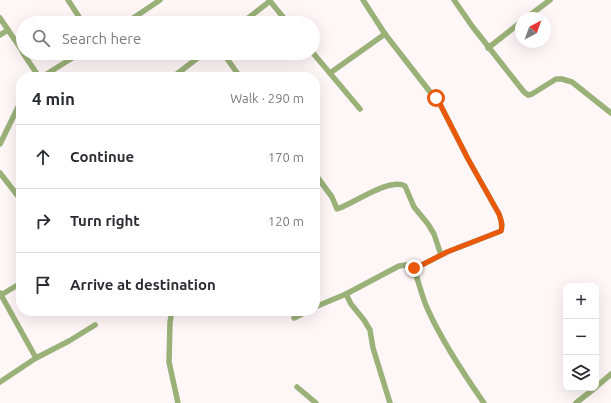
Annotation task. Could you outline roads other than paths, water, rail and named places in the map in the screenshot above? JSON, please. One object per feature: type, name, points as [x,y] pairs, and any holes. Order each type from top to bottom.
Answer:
[{"type":"street","points":[[68,0],[78,16]]},
{"type":"street","points":[[136,16],[160,0]]},
{"type":"street","points":[[362,0],[385,34],[441,106],[502,222],[501,231],[441,255],[414,269]]},
{"type":"street","points":[[454,0],[488,48],[526,94],[532,94],[556,79],[562,78],[572,82],[611,113]]},
{"type":"street","points":[[534,12],[550,0]]},
{"type":"street","points":[[251,16],[269,1],[282,16]]},
{"type":"street","points":[[0,18],[16,42]]},
{"type":"street","points":[[488,48],[515,27]]},
{"type":"street","points":[[0,35],[8,30]]},
{"type":"street","points":[[330,73],[385,34]]},
{"type":"street","points":[[28,60],[36,72]]},
{"type":"street","points":[[48,72],[68,60]]},
{"type":"street","points":[[179,72],[195,60]]},
{"type":"street","points":[[229,60],[237,72]]},
{"type":"street","points":[[319,60],[360,109]]},
{"type":"street","points":[[0,144],[16,111]]},
{"type":"street","points":[[0,173],[16,194]]},
{"type":"street","points":[[320,181],[332,197],[337,209],[381,188],[398,183],[405,186],[414,207],[431,228],[441,255]]},
{"type":"street","points":[[320,306],[399,266],[406,265],[414,268],[427,308],[440,335],[460,369],[484,403]]},
{"type":"street","points":[[16,286],[1,294],[36,358]]},
{"type":"street","points":[[346,294],[350,304],[364,320],[370,330],[373,348],[390,403]]},
{"type":"street","points":[[171,316],[169,362],[178,403]]},
{"type":"street","points":[[294,318],[298,316]]},
{"type":"street","points":[[0,382],[36,358],[69,341],[95,325]]},
{"type":"street","points":[[599,385],[611,374]]},
{"type":"street","points":[[297,387],[316,403]]},
{"type":"street","points":[[576,403],[592,391]]}]
